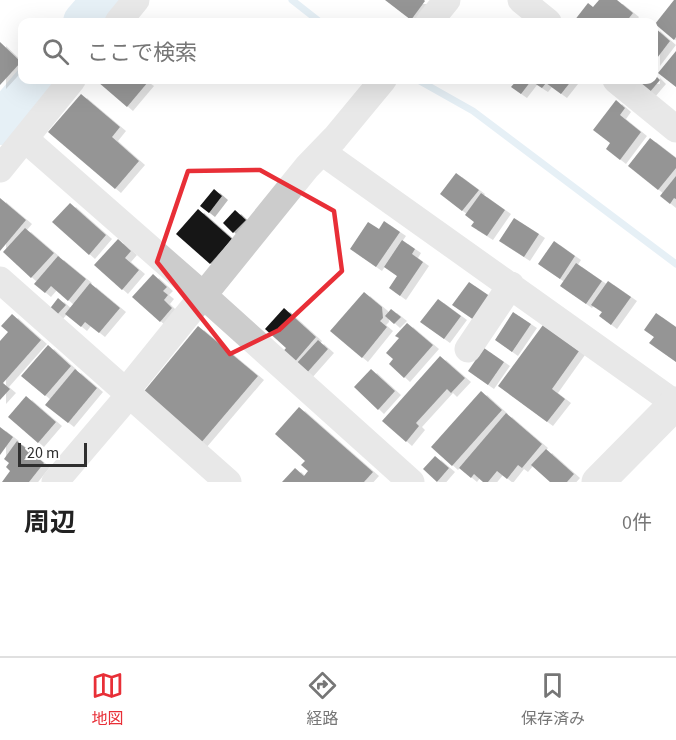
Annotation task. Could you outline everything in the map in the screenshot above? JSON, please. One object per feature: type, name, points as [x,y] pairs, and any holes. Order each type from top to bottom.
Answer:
[{"type":"street","points":[[121,18],[136,0]]},
{"type":"street","points":[[432,18],[447,0]]},
{"type":"street","points":[[521,0],[543,18]]},
{"type":"street","points":[[0,169],[69,84]]},
{"type":"street","points":[[55,482],[307,167],[379,84]]},
{"type":"street","points":[[621,84],[676,129]]},
{"type":"street","points":[[25,139],[411,482]]},
{"type":"street","points":[[322,152],[676,404],[598,482]]},
{"type":"street","points":[[0,280],[228,482]]},
{"type":"street","points":[[468,349],[511,285]]},
{"type":"highlighted area","points":[[260,170],[334,211],[342,271],[279,330],[230,354],[157,262],[188,171]]},
{"type":"building","points":[[385,0],[424,0],[412,18],[408,18]]},
{"type":"building","points":[[599,0],[617,0],[633,13],[629,18],[576,18],[588,3],[593,7]]},
{"type":"building","points":[[676,0],[676,37],[674,40],[658,27],[658,20]]},
{"type":"building","points":[[658,30],[670,41],[658,57]]},
{"type":"building","points":[[0,42],[18,59],[18,65],[0,85]]},
{"type":"building","points":[[676,51],[676,87],[658,73]]},
{"type":"building","points":[[100,84],[146,84],[127,107]]},
{"type":"building","points":[[514,84],[529,84],[521,94],[511,87]]},
{"type":"building","points":[[547,84],[569,84],[561,94]]},
{"type":"building","points":[[642,84],[657,84],[649,93],[640,86]]},
{"type":"building","points":[[81,94],[120,127],[112,137],[139,161],[115,189],[48,132]]},
{"type":"building","points":[[616,100],[625,108],[620,115],[641,132],[620,160],[606,149],[610,143],[593,130]]},
{"type":"building","points":[[650,138],[676,158],[676,168],[658,190],[628,166]]},
{"type":"building","points":[[456,173],[479,190],[462,211],[440,194]]},
{"type":"building","points":[[676,176],[676,199],[674,198],[670,204],[660,196]]},
{"type":"building","points":[[214,189],[222,196],[209,213],[200,206]]},
{"type":"building","points":[[481,193],[505,210],[487,236],[471,226],[474,222],[465,215]]},
{"type":"building","points":[[0,198],[26,220],[0,251]]},
{"type":"building","points":[[70,203],[106,235],[89,255],[52,222]]},
{"type":"building","points":[[198,209],[232,239],[210,264],[176,234]]},
{"type":"building","points":[[235,210],[246,220],[233,233],[223,223]]},
{"type":"building","points":[[514,218],[539,234],[524,257],[499,241]]},
{"type":"building","points":[[384,221],[400,232],[376,267],[350,249],[368,222],[379,229]]},
{"type":"building","points":[[25,228],[54,253],[31,278],[3,252]]},
{"type":"building","points":[[118,239],[131,251],[125,258],[139,270],[122,290],[94,265]]},
{"type":"building","points":[[402,240],[415,249],[412,254],[423,262],[400,296],[389,288],[397,276],[384,267]]},
{"type":"building","points":[[554,241],[575,256],[560,279],[538,264]]},
{"type":"building","points":[[58,256],[86,279],[68,301],[51,286],[45,293],[34,284]]},
{"type":"building","points":[[576,263],[602,281],[586,304],[560,286]]},
{"type":"building","points":[[153,274],[167,287],[163,291],[168,295],[164,300],[172,308],[160,322],[132,297]]},
{"type":"building","points":[[608,281],[631,297],[611,325],[599,316],[602,312],[591,305]]},
{"type":"building","points":[[469,282],[491,297],[474,320],[452,305]]},
{"type":"building","points":[[90,283],[120,308],[99,333],[85,322],[81,327],[65,314]]},
{"type":"building","points":[[364,292],[382,307],[383,318],[380,321],[387,327],[362,358],[330,331]]},
{"type":"building","points":[[58,298],[66,305],[55,317],[48,311]]},
{"type":"building","points":[[438,299],[461,316],[444,339],[420,322]]},
{"type":"building","points":[[284,308],[316,337],[292,365],[281,354],[286,348],[265,329]]},
{"type":"building","points":[[391,309],[401,317],[394,324],[385,316]]},
{"type":"building","points":[[513,312],[531,324],[512,352],[495,340]]},
{"type":"building","points":[[656,313],[676,327],[676,362],[649,343],[654,337],[644,330]]},
{"type":"building","points":[[12,314],[41,340],[3,383],[10,389],[0,400],[0,341],[8,332],[1,326]]},
{"type":"building","points":[[407,323],[433,345],[404,378],[389,364],[393,359],[386,353],[399,338],[395,336]]},
{"type":"building","points":[[543,325],[579,351],[552,389],[565,399],[547,422],[498,386]]},
{"type":"building","points":[[198,326],[258,376],[200,444],[141,395]]},
{"type":"building","points":[[318,340],[328,349],[305,375],[295,365]]},
{"type":"building","points":[[48,345],[71,366],[45,396],[21,376]]},
{"type":"building","points":[[484,348],[504,362],[488,385],[468,371]]},
{"type":"building","points":[[440,356],[465,378],[451,393],[447,389],[416,423],[419,426],[406,442],[382,421]]},
{"type":"building","points":[[75,369],[97,388],[68,423],[45,405]]},
{"type":"building","points":[[371,369],[395,391],[378,410],[354,387]]},
{"type":"building","points":[[481,391],[502,410],[452,466],[431,447]]},
{"type":"building","points":[[26,396],[56,422],[38,443],[8,417]]},
{"type":"building","points":[[299,407],[373,472],[364,482],[282,482],[295,468],[304,476],[308,471],[301,465],[305,461],[275,434]]},
{"type":"building","points":[[506,413],[542,444],[522,468],[518,465],[507,479],[497,471],[488,482],[483,482],[474,474],[471,478],[459,468]]},
{"type":"building","points":[[0,427],[13,437],[0,455]]},
{"type":"building","points":[[17,441],[44,463],[29,482],[2,482],[10,471],[6,467],[9,463],[4,459]]},
{"type":"building","points":[[546,449],[574,474],[567,482],[550,482],[531,465]]},
{"type":"building","points":[[435,456],[449,468],[437,482],[423,469]]},
{"type":"waterway","points":[[87,18],[103,0]]},
{"type":"waterway","points":[[292,0],[315,18]]},
{"type":"waterway","points":[[0,124],[34,84]]},
{"type":"waterway","points":[[425,84],[473,111],[676,264]]}]
